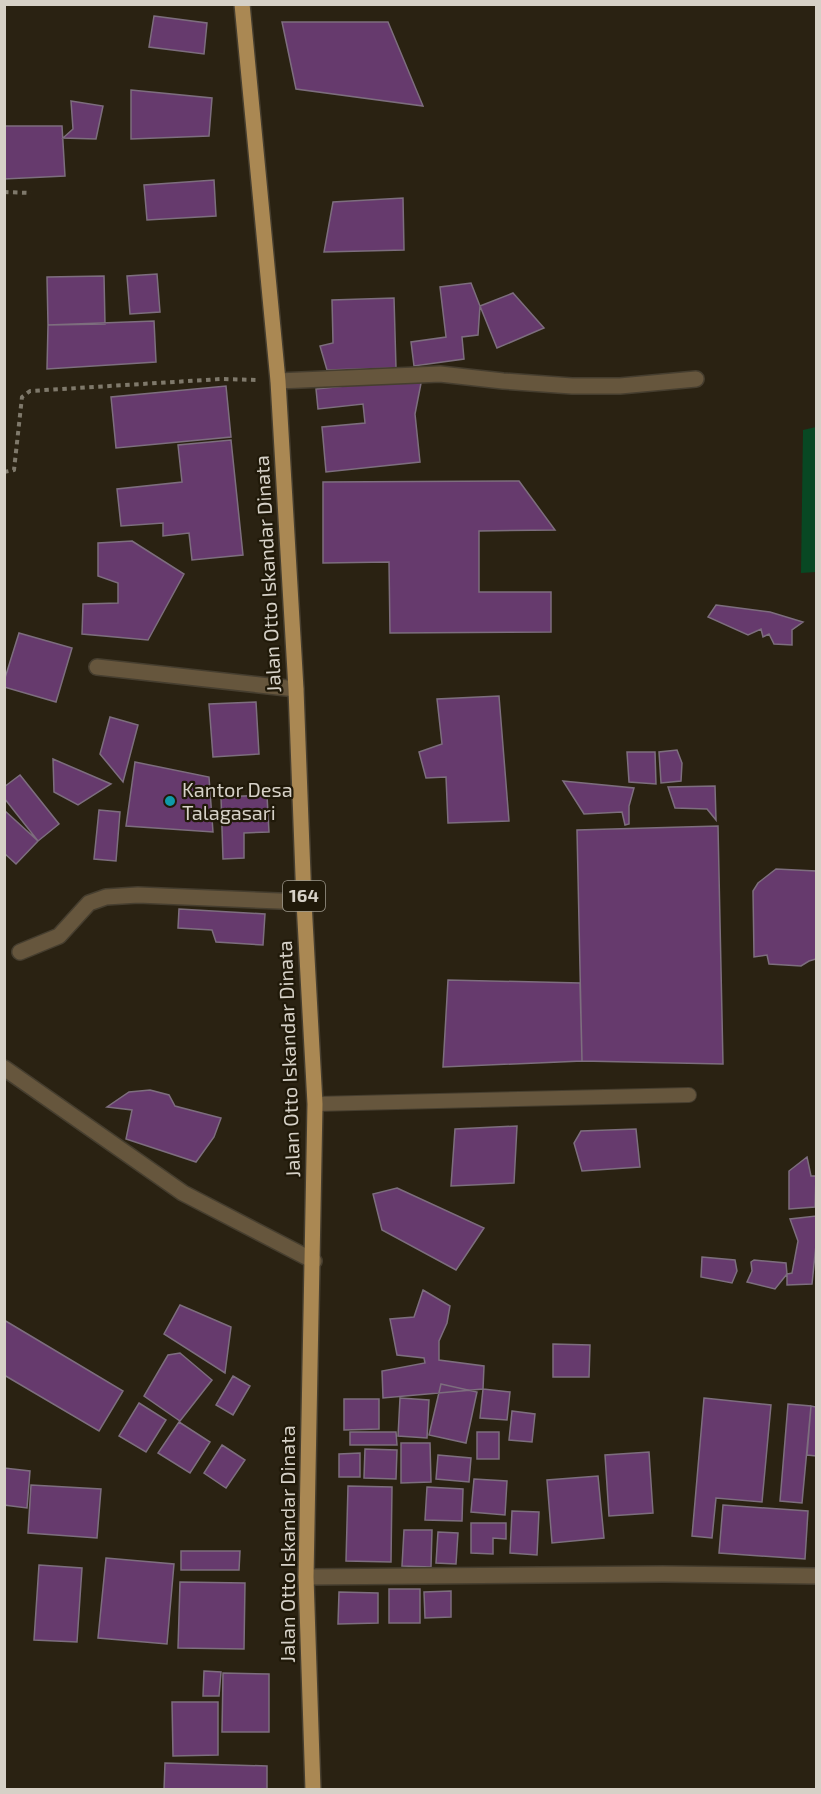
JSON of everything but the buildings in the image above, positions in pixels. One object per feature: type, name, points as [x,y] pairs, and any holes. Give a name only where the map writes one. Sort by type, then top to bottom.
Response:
[{"type":"main road","name":"Jalan Otto Iskandar Dinata","points":[[242,4],[278,381],[296,689],[315,1104],[314,1261],[306,1577],[313,1790]]},
{"type":"street","points":[[278,381],[440,374],[572,386],[620,386],[696,379]]},
{"type":"street","points":[[97,667],[296,689]]},
{"type":"street","points":[[20,952],[59,936],[89,903],[106,897],[138,895],[304,902]]},
{"type":"street","points":[[4,1068],[183,1193],[314,1261]]},
{"type":"street","points":[[306,1577],[651,1574],[816,1576]]},
{"type":"lane","points":[[315,1104],[689,1095]]},
{"type":"path","points":[[4,192],[31,194]]},
{"type":"path","points":[[4,472],[14,470],[22,398],[30,391],[221,379],[278,381]]},
{"type":"green space","points":[[816,427],[816,572],[801,573],[803,430]]},
{"type":"place","name":"Kantor Desa Talagasari","points":[[170,801]]}]
